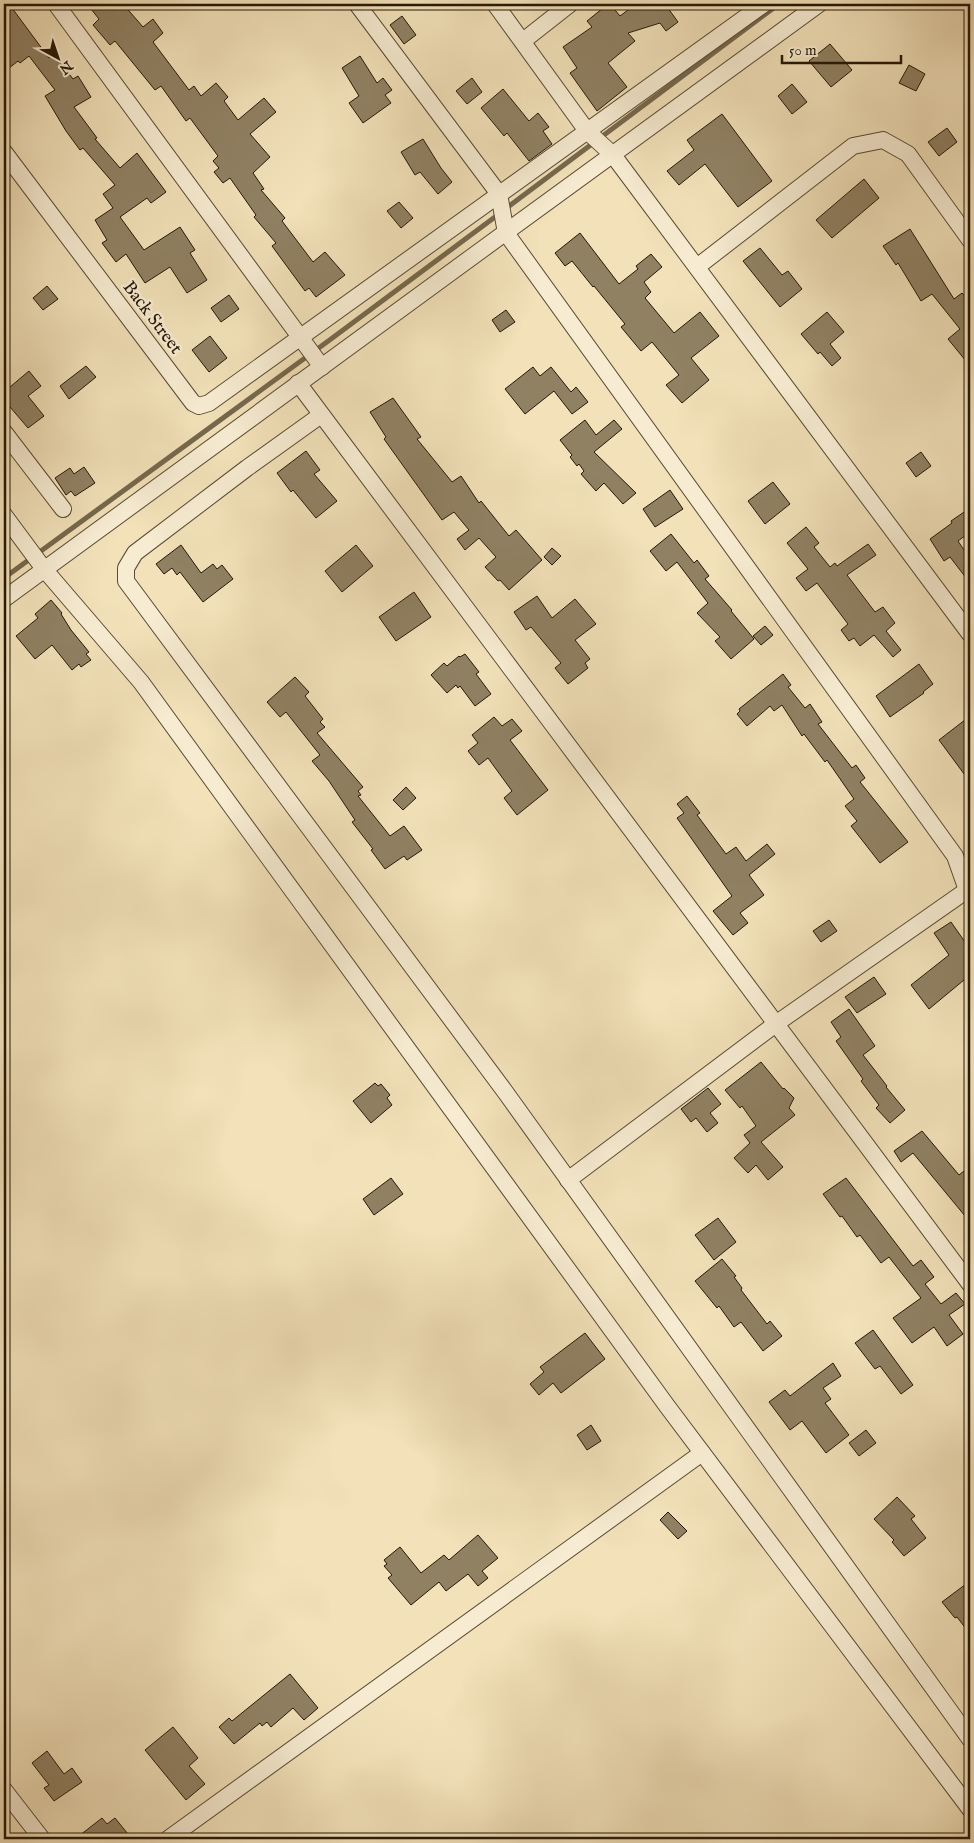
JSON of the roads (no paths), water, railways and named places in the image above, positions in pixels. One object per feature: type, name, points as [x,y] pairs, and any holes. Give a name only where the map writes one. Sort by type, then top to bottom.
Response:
[{"type":"street","points":[[56,4],[322,367]]},
{"type":"street","points":[[357,4],[499,194],[506,233],[955,856],[969,891],[777,1023],[568,1180]]},
{"type":"street","points":[[495,4],[587,131],[613,155],[970,634]]},
{"type":"street","points":[[523,41],[570,4]]},
{"type":"street","points":[[300,338],[764,4]]},
{"type":"street","points":[[4,599],[819,4]]},
{"type":"street","points":[[697,267],[854,146],[883,140],[908,154],[970,240]]},
{"type":"street","name":"Back Street","points":[[4,152],[193,403],[199,406],[209,403],[300,338]]},
{"type":"street","points":[[298,383],[970,1284]]},
{"type":"street","points":[[321,415],[247,468],[136,553],[126,568],[126,581],[568,1180],[970,1739]]},
{"type":"street","points":[[4,432],[63,509]]},
{"type":"street","points":[[4,514],[44,569],[141,682],[702,1453],[970,1809]]},
{"type":"street","points":[[168,1839],[702,1453]]},
{"type":"street","points":[[4,1790],[42,1839]]},
{"type":"waterway","points":[[505,209],[779,4]]},
{"type":"waterway","points":[[4,578],[499,214]]}]
